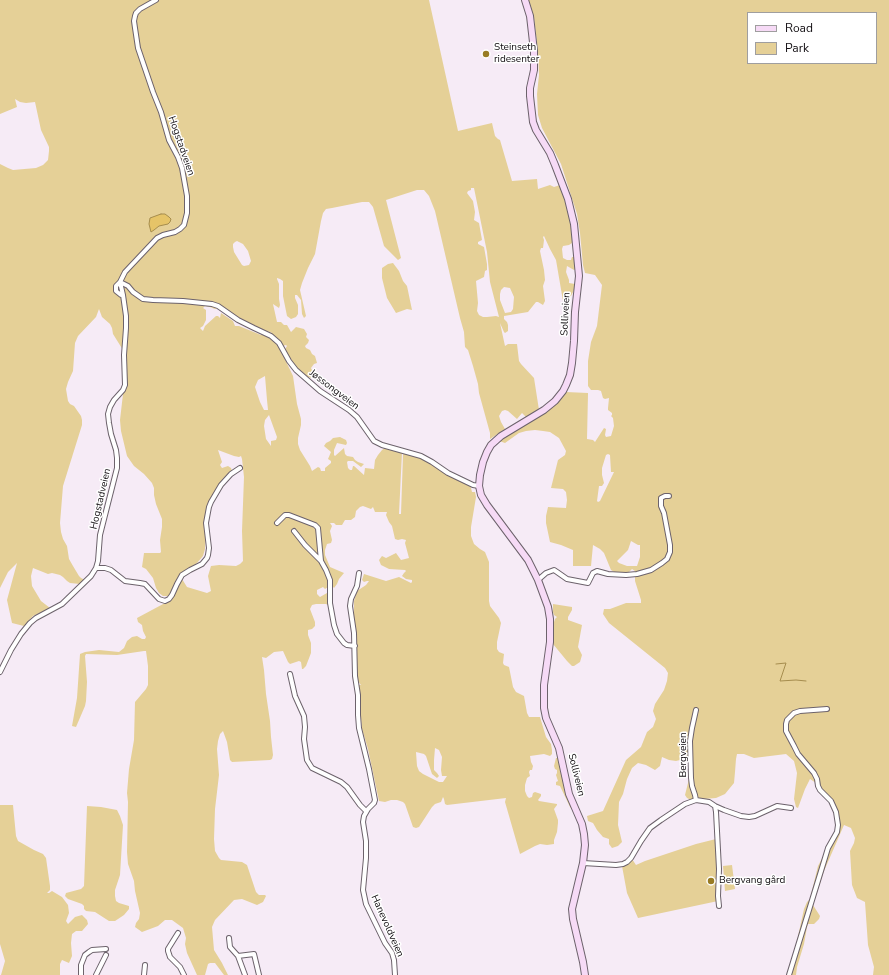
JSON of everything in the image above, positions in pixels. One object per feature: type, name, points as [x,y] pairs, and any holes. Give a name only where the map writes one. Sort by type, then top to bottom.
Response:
[{"type":"street","name":"Hogstadveien","points":[[96,568],[100,535],[117,468],[116,450],[111,434],[108,414],[110,407],[123,390],[124,385],[126,322],[120,282],[125,272],[157,238],[175,232],[184,225],[187,213],[186,191],[182,168],[178,156],[169,140],[161,112],[138,48],[135,28],[136,13],[156,0]]},
{"type":"street","name":"Solliveien","points":[[525,0],[530,16],[534,51],[534,70],[530,88],[533,122],[555,165],[572,211],[574,224],[578,276],[572,363],[570,375],[563,391],[555,401],[544,410],[505,433],[491,445],[483,462],[479,486],[481,495],[487,505],[528,560],[538,580],[548,607],[550,619],[550,642],[544,685],[544,708],[546,718],[559,748],[570,794],[582,824],[584,834],[585,845],[583,864],[572,909],[585,975]]},
{"type":"street","name":"Jøssongveien","points":[[120,282],[128,286],[142,299],[212,304],[218,306],[238,320],[271,336],[279,343],[296,370],[320,391],[357,417],[374,440],[382,445],[421,456],[448,473],[473,485],[479,486]]},
{"type":"street","points":[[0,672],[11,650],[30,623],[36,618],[62,604],[91,576],[96,568],[105,568],[111,570],[125,580],[145,584],[159,599],[169,599],[182,575],[202,564],[208,555],[209,548],[206,523],[209,507],[221,485],[231,474],[240,468]]},
{"type":"street","points":[[538,580],[546,573],[554,570],[567,579],[588,583],[593,573],[597,571],[626,576],[651,570],[662,563],[667,559],[670,552],[670,545],[664,513],[661,506],[661,498],[669,496]]},
{"type":"street","points":[[277,523],[285,515],[289,515],[315,525],[318,528],[321,561]]},
{"type":"street","points":[[294,531],[321,561],[326,570],[330,580],[330,603],[336,634],[347,645],[355,646]]},
{"type":"street","name":"Hanevoldveien","points":[[359,573],[357,586],[351,599],[350,606],[355,646],[355,676],[358,695],[358,715],[375,797],[374,803],[366,811],[364,822],[366,858],[363,890],[366,904],[385,943],[392,953],[396,975]]},
{"type":"street","points":[[290,674],[295,696],[304,716],[304,739],[307,760],[312,768],[341,782],[347,787],[366,811]]},
{"type":"street","points":[[789,975],[828,848],[837,832],[838,825],[836,812],[831,801],[820,790],[814,772],[798,754],[786,731],[786,724],[787,720],[794,713],[800,711],[827,709]]},
{"type":"street","name":"Bergveien","points":[[696,710],[690,746],[691,778],[696,800]]},
{"type":"street","points":[[583,864],[616,865],[628,862],[640,841],[650,828],[685,804],[696,800],[709,802],[715,806],[741,816],[749,817],[755,816],[777,806],[790,808]]},
{"type":"street","points":[[715,806],[719,869],[719,906]]},
{"type":"street","points":[[178,934],[168,951],[170,957],[180,967],[184,975]]},
{"type":"street","points":[[229,938],[230,947],[238,956],[245,975]]},
{"type":"street","points":[[82,975],[82,965],[85,955],[92,950],[106,949]]},
{"type":"street","points":[[238,956],[254,954],[259,975]]},
{"type":"street","points":[[96,975],[106,955]]},
{"type":"street","points":[[144,975],[145,965]]},
{"type":"green space","points":[[0,0],[429,0],[458,131],[492,123],[495,136],[500,140],[512,181],[537,179],[538,189],[550,185],[554,187],[561,186],[574,239],[569,245],[563,246],[563,258],[571,260],[572,257],[574,257],[576,269],[574,270],[567,266],[566,272],[569,283],[575,284],[575,288],[567,304],[565,305],[556,260],[544,236],[543,248],[541,248],[540,251],[545,280],[543,286],[545,301],[543,305],[536,302],[528,312],[504,316],[504,319],[508,325],[508,331],[505,333],[500,323],[505,346],[508,344],[517,344],[519,361],[534,378],[539,410],[526,417],[522,413],[517,419],[508,411],[502,411],[499,416],[505,429],[490,439],[490,433],[478,384],[468,350],[465,347],[464,332],[435,211],[429,196],[424,190],[417,190],[386,200],[401,258],[398,260],[384,246],[373,207],[369,202],[326,209],[323,213],[321,221],[315,254],[300,290],[306,316],[304,318],[302,314],[301,300],[297,295],[295,295],[295,298],[298,305],[298,314],[296,317],[291,319],[287,316],[283,296],[283,281],[277,278],[279,284],[279,308],[273,304],[277,322],[287,325],[291,332],[296,327],[304,329],[307,334],[306,337],[309,340],[305,346],[315,356],[317,363],[311,368],[315,372],[312,378],[300,371],[290,359],[285,349],[287,346],[283,346],[280,341],[272,335],[272,333],[266,332],[239,318],[227,309],[212,306],[217,309],[215,309],[205,306],[203,308],[206,310],[206,320],[200,328],[203,331],[205,326],[216,316],[220,318],[221,313],[233,321],[235,326],[268,336],[275,342],[293,376],[301,419],[298,444],[312,471],[318,467],[321,471],[325,471],[325,468],[331,463],[328,459],[331,452],[324,446],[333,438],[340,437],[346,440],[347,443],[346,445],[337,443],[334,450],[334,455],[335,456],[344,448],[347,456],[353,457],[358,462],[364,464],[361,467],[353,461],[348,461],[348,468],[352,470],[354,466],[364,475],[365,468],[374,469],[375,460],[386,447],[402,452],[399,514],[401,514],[404,452],[424,459],[470,486],[472,492],[475,492],[476,497],[471,536],[474,544],[485,552],[489,562],[489,601],[490,606],[501,623],[497,649],[499,652],[504,654],[503,663],[509,667],[513,687],[516,692],[524,696],[529,717],[540,717],[546,737],[551,744],[552,754],[550,756],[544,754],[530,756],[533,766],[532,770],[529,772],[530,776],[527,778],[525,791],[529,798],[532,797],[533,793],[535,792],[541,794],[538,800],[539,801],[557,804],[554,809],[558,823],[554,844],[540,844],[520,854],[505,802],[506,798],[447,805],[445,804],[443,797],[441,802],[432,807],[419,827],[416,828],[413,827],[403,802],[397,800],[385,802],[379,801],[368,749],[362,729],[358,685],[361,685],[357,680],[357,644],[354,619],[354,601],[357,591],[369,581],[364,582],[362,580],[364,574],[386,581],[399,577],[411,583],[412,580],[406,579],[402,576],[406,571],[405,570],[389,569],[381,565],[379,560],[382,556],[386,558],[396,553],[401,560],[409,558],[405,543],[406,540],[395,539],[392,526],[386,515],[387,512],[375,512],[373,507],[371,509],[363,506],[356,511],[355,517],[351,520],[345,520],[342,525],[330,523],[332,526],[330,531],[332,540],[331,543],[327,544],[325,555],[330,567],[344,573],[334,588],[328,582],[328,587],[325,589],[323,587],[317,590],[317,594],[320,597],[327,593],[329,596],[329,604],[312,605],[310,609],[315,626],[308,630],[311,643],[311,653],[306,666],[302,669],[301,662],[299,661],[290,664],[283,651],[274,652],[266,658],[262,657],[270,721],[273,755],[272,759],[232,762],[230,760],[227,742],[223,731],[220,734],[217,749],[219,775],[215,809],[215,851],[221,860],[242,862],[247,865],[256,892],[259,895],[266,896],[263,902],[257,905],[242,899],[234,900],[215,920],[212,927],[214,950],[228,975],[224,975],[215,963],[210,963],[208,964],[205,975],[197,975],[187,953],[185,944],[186,938],[183,928],[172,920],[165,920],[158,926],[142,932],[135,927],[140,913],[134,881],[128,864],[127,793],[134,740],[135,702],[148,685],[146,651],[117,655],[86,654],[86,701],[76,727],[72,726],[77,698],[80,654],[99,650],[119,652],[132,637],[137,636],[145,639],[146,637],[142,625],[138,622],[137,618],[165,603],[169,599],[168,596],[163,596],[159,593],[153,578],[146,569],[142,567],[144,553],[161,552],[160,540],[162,519],[156,504],[152,483],[134,466],[127,456],[120,420],[124,385],[123,350],[113,334],[110,324],[102,317],[99,309],[96,317],[78,336],[75,343],[73,371],[66,389],[68,401],[74,406],[81,416],[82,425],[63,486],[60,523],[63,539],[67,546],[69,559],[79,576],[85,580],[80,584],[70,583],[60,575],[52,573],[48,574],[33,568],[31,576],[32,586],[41,601],[50,608],[33,616],[24,626],[12,623],[7,600],[17,563],[8,572],[0,588],[0,164],[13,170],[36,168],[43,165],[48,160],[49,147],[41,130],[35,102],[26,103],[15,99],[17,107],[0,114]],"holes":[[[471,188],[474,188],[487,252],[490,282],[499,317],[483,317],[479,315],[477,311],[478,303],[476,281],[484,277],[485,271],[487,270],[487,264],[484,247],[478,244],[478,242],[482,240],[479,223],[474,220],[475,212],[473,201],[467,193],[471,190]],[[237,241],[243,244],[248,251],[251,261],[249,265],[242,265],[234,252],[233,244]],[[504,287],[510,288],[514,297],[513,309],[511,312],[505,313],[500,300],[500,294]],[[265,376],[268,410],[264,410],[255,387],[258,380]],[[269,415],[277,437],[276,440],[271,441],[271,446],[266,439],[264,426],[265,420]],[[218,450],[234,456],[241,456],[244,477],[242,531],[243,561],[236,566],[211,566],[208,576],[211,591],[207,593],[187,587],[182,579],[182,574],[197,563],[203,556],[206,531],[213,499],[232,471],[228,466],[222,468],[220,465],[222,462]],[[435,748],[439,750],[442,757],[442,776],[447,776],[443,782],[439,782],[419,771],[416,752],[426,756],[432,774],[437,778],[439,776],[434,770]]]},
{"type":"green space","points":[[528,0],[889,0],[889,975],[873,975],[874,967],[868,945],[865,902],[857,898],[852,885],[850,851],[855,838],[851,828],[844,825],[824,871],[813,905],[820,916],[819,919],[814,924],[808,924],[796,975],[788,975],[804,909],[810,899],[818,866],[836,832],[837,825],[833,805],[816,783],[810,779],[798,808],[796,807],[794,799],[797,773],[794,761],[786,754],[754,758],[744,754],[737,754],[734,783],[725,794],[716,798],[691,800],[685,795],[692,761],[687,759],[676,761],[662,757],[660,766],[655,770],[638,763],[632,768],[619,802],[618,825],[622,842],[618,846],[612,848],[609,844],[609,839],[603,837],[593,823],[588,821],[587,816],[603,811],[626,760],[641,747],[647,732],[653,727],[656,719],[653,711],[655,704],[664,690],[668,673],[665,668],[609,623],[603,614],[604,609],[610,609],[626,603],[641,603],[635,581],[635,571],[632,569],[628,573],[616,573],[611,570],[604,553],[593,545],[591,566],[573,566],[573,550],[550,542],[546,523],[548,507],[566,508],[567,500],[566,492],[563,489],[551,488],[558,460],[565,455],[566,451],[559,438],[550,432],[535,430],[519,433],[505,443],[499,441],[566,392],[588,393],[587,439],[595,442],[604,428],[606,429],[606,437],[611,436],[614,426],[613,418],[611,416],[612,413],[608,410],[609,398],[603,398],[601,391],[591,390],[588,386],[588,361],[591,342],[597,326],[602,285],[595,275],[585,273],[577,214],[561,164],[542,128],[538,115],[538,51],[534,18]],"holes":[[[606,455],[610,455],[611,472],[614,472],[600,501],[598,502],[599,486],[602,486],[604,483],[602,468]],[[631,541],[640,545],[640,557],[637,566],[627,566],[617,561],[628,550]]]},
{"type":"green space","points":[[393,263],[407,286],[412,310],[407,309],[396,313],[387,298],[382,278],[382,268]]},
{"type":"green space","points":[[553,604],[572,607],[568,620],[582,625],[578,647],[582,655],[580,662],[574,666],[567,661],[553,644],[554,622],[557,617],[553,612]]},
{"type":"green space","points":[[556,758],[560,761],[573,810],[570,807],[560,786],[556,785],[556,782],[558,781],[556,775],[557,770],[554,766]]},
{"type":"green space","points":[[0,805],[13,805],[16,836],[18,841],[43,854],[46,858],[50,886],[50,890],[47,893],[52,891],[62,897],[68,905],[69,913],[66,921],[68,924],[75,917],[82,915],[87,920],[88,924],[82,931],[76,931],[72,934],[72,956],[69,963],[62,960],[60,964],[60,975],[1,975],[5,961],[0,944]]},
{"type":"green space","points":[[87,806],[117,810],[123,825],[120,875],[115,890],[115,896],[116,901],[129,906],[129,909],[124,915],[115,921],[109,921],[95,912],[86,911],[82,904],[68,899],[65,896],[66,893],[81,889],[84,886]]},
{"type":"green space","points":[[716,839],[718,901],[638,918],[627,893],[622,866],[632,859],[636,865],[696,844]]},
{"type":"green space","points":[[732,865],[735,889],[725,891],[723,866]]},
{"type":"shaded area","points":[[165,214],[169,217],[171,219],[170,222],[159,226],[151,232],[149,224],[150,218]]},
{"type":"waterway","points":[[776,664],[786,663],[780,681],[806,681]]},
{"type":"place","name":"Steinseth ridesenter","points":[[486,54]]},
{"type":"place","name":"Bergvang gård","points":[[711,881]]}]
